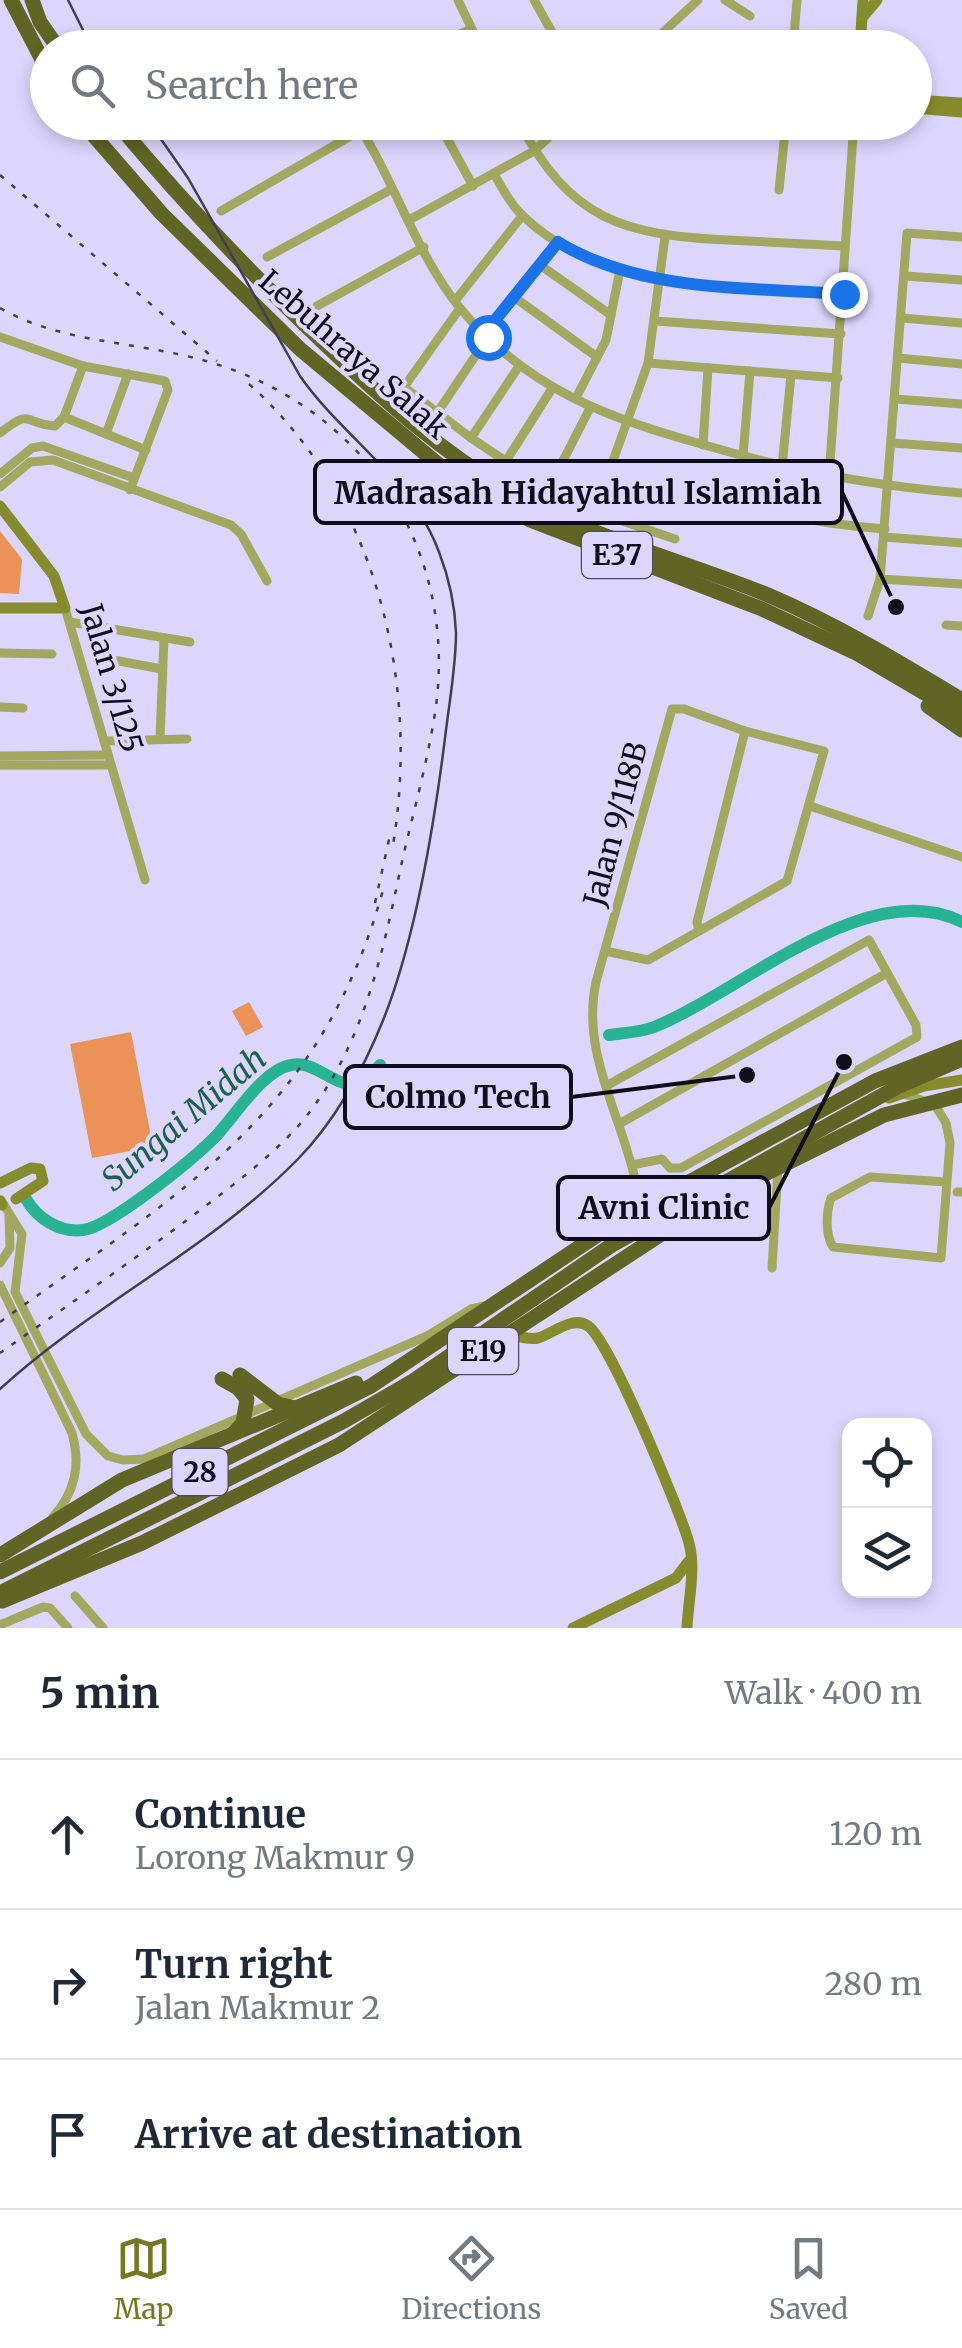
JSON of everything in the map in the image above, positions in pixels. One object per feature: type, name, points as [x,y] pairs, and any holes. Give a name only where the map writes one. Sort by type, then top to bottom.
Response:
[{"type":"highway","points":[[11,0],[30,36]]},
{"type":"highway","points":[[32,0],[46,30]]},
{"type":"highway","name":"Lebuhraya Salak","points":[[98,140],[161,213],[300,349],[438,465],[530,520],[859,647],[962,715]]},
{"type":"highway","name":"Lebuhraya Salak","points":[[131,140],[176,193],[300,320],[402,417],[461,462],[518,496],[570,520],[768,595],[962,700]]},
{"type":"highway","points":[[859,647],[962,688]]},
{"type":"highway","points":[[859,647],[962,730]]},
{"type":"highway","points":[[945,1052],[962,1035]]},
{"type":"highway","name":"28","points":[[0,1573],[398,1369],[623,1218],[875,1081],[962,1047]]},
{"type":"highway","name":"28","points":[[0,1593],[377,1401],[470,1343],[612,1245],[852,1110],[913,1078],[962,1059]]},
{"type":"highway","name":"E19","points":[[0,1573],[379,1392],[646,1214],[876,1090],[958,1077]]},
{"type":"highway","name":"E19","points":[[0,1604],[142,1543],[338,1445],[694,1212],[761,1176],[884,1115],[962,1096]]},
{"type":"highway","points":[[0,1554],[176,1458],[398,1369]]},
{"type":"highway","points":[[240,1375],[278,1404],[295,1408]]},
{"type":"highway","points":[[222,1379],[238,1388],[247,1400],[243,1423],[231,1436]]},
{"type":"highway","points":[[0,1604],[268,1474],[361,1421],[377,1401]]},
{"type":"highway","points":[[176,1458],[160,1468],[153,1486],[160,1502],[176,1510],[192,1509]]},
{"type":"highway","points":[[115,1488],[141,1492],[147,1502],[148,1517],[141,1534]]},
{"type":"street","points":[[458,0],[471,29]]},
{"type":"street","points":[[534,0],[551,30]]},
{"type":"street","points":[[666,30],[698,0]]},
{"type":"street","points":[[726,0],[750,16]]},
{"type":"street","points":[[794,30],[797,0]]},
{"type":"street","points":[[855,0],[862,18]]},
{"type":"street","points":[[861,30],[864,0]]},
{"type":"street","points":[[862,18],[877,0]]},
{"type":"street","points":[[932,102],[962,104]]},
{"type":"street","points":[[932,110],[962,112]]},
{"type":"street","points":[[221,211],[335,140]]},
{"type":"street","points":[[366,140],[457,304],[519,366],[552,387],[627,423],[782,467],[888,487],[962,494]]},
{"type":"street","points":[[448,140],[473,186]]},
{"type":"street","points":[[528,140],[566,190],[591,210],[618,223],[665,237],[844,246]]},
{"type":"street","points":[[410,220],[534,151],[546,140]]},
{"type":"street","points":[[779,190],[784,140]]},
{"type":"street","points":[[830,477],[853,140]]},
{"type":"street","points":[[494,174],[522,216],[588,260],[662,280],[844,294]]},
{"type":"street","points":[[267,257],[392,189]]},
{"type":"street","points":[[522,216],[457,304],[404,387],[471,438],[567,502],[675,539]]},
{"type":"street","points":[[868,616],[880,578],[885,533],[908,233],[962,238]]},
{"type":"street","points":[[595,511],[648,363],[665,237]]},
{"type":"street","points":[[438,413],[486,335],[558,242]]},
{"type":"street","points":[[317,306],[424,247]]},
{"type":"street","points":[[540,265],[611,315]]},
{"type":"street","points":[[578,394],[606,340],[620,270]]},
{"type":"street","points":[[905,276],[962,280]]},
{"type":"street","points":[[514,298],[597,357]]},
{"type":"street","points":[[902,318],[962,323]]},
{"type":"street","points":[[655,320],[841,334]]},
{"type":"street","points":[[0,337],[83,366],[166,381],[168,390],[130,490]]},
{"type":"street","points":[[898,358],[962,364]]},
{"type":"street","points":[[648,363],[838,378]]},
{"type":"street","points":[[1,431],[18,418],[28,416],[55,426],[64,417],[83,366]]},
{"type":"street","points":[[471,438],[519,366]]},
{"type":"street","points":[[703,445],[708,368]]},
{"type":"street","points":[[743,456],[750,371]]},
{"type":"street","points":[[106,434],[128,374]]},
{"type":"street","points":[[782,467],[792,374]]},
{"type":"street","points":[[506,461],[552,387]]},
{"type":"street","points":[[895,399],[962,404]]},
{"type":"street","points":[[548,490],[590,408]]},
{"type":"street","points":[[64,417],[146,450]]},
{"type":"street","points":[[892,443],[962,448]]},
{"type":"street","points":[[0,474],[32,448],[43,446],[134,478]]},
{"type":"street","points":[[0,487],[25,466],[45,458],[221,520],[235,528],[269,579]]},
{"type":"street","points":[[611,467],[712,500],[823,524],[962,543]]},
{"type":"street","name":"Jalan 3/125","points":[[0,506],[54,576],[145,880]]},
{"type":"street","points":[[880,578],[962,584]]},
{"type":"street","points":[[0,608],[65,608]]},
{"type":"street","points":[[70,622],[190,642]]},
{"type":"street","points":[[946,625],[962,626]]},
{"type":"street","points":[[160,738],[164,638]]},
{"type":"street","points":[[0,653],[52,654]]},
{"type":"street","points":[[96,658],[162,669]]},
{"type":"street","points":[[0,707],[23,708]]},
{"type":"street","name":"Jalan 9/118B","points":[[635,1179],[594,1042],[591,1013],[605,952],[672,709],[745,731]]},
{"type":"street","points":[[605,952],[648,960],[787,881],[824,752],[745,731],[710,864],[699,931]]},
{"type":"street","points":[[104,740],[187,739]]},
{"type":"street","points":[[0,756],[109,760]]},
{"type":"street","points":[[0,765],[109,760]]},
{"type":"street","points":[[810,806],[962,857]]},
{"type":"street","points":[[606,1086],[869,940],[916,1025],[916,1037],[681,1168],[670,1168],[662,1159],[653,1158],[632,1164]]},
{"type":"street","points":[[620,1124],[887,973]]},
{"type":"street","points":[[852,1110],[958,1077]]},
{"type":"street","points":[[946,1182],[870,1177],[831,1198],[828,1240],[833,1247],[942,1258],[949,1132],[936,1105],[940,1088],[958,1077]]},
{"type":"street","points":[[902,1093],[936,1105]]},
{"type":"street","points":[[772,1268],[779,1171],[776,1156]]},
{"type":"street","points":[[0,1183],[31,1168],[40,1170],[43,1181],[16,1198]]},
{"type":"street","points":[[635,1179],[645,1189],[674,1191]]},
{"type":"street","points":[[623,1218],[634,1196],[635,1179]]},
{"type":"street","points":[[0,1263],[12,1241],[3,1205]]},
{"type":"street","points":[[3,1205],[22,1234],[16,1292],[86,1434],[100,1451],[116,1459],[144,1459],[426,1336],[471,1309],[492,1304]]},
{"type":"street","points":[[0,1285],[76,1448],[72,1487],[52,1518],[0,1554]]},
{"type":"street","points":[[518,1336],[516,1324],[521,1306]]},
{"type":"street","points":[[470,1343],[497,1334],[536,1338],[580,1323],[595,1333],[619,1376],[674,1500],[690,1558],[687,1628]]},
{"type":"street","points":[[572,1628],[676,1578],[690,1558]]},
{"type":"street","points":[[75,1596],[102,1628]]},
{"type":"street","points":[[0,1625],[43,1606],[50,1608],[68,1628]]},
{"type":"shaded area","points":[[0,531],[22,559],[19,594],[0,593]]},
{"type":"shaded area","points":[[249,1002],[263,1027],[246,1036],[232,1011]]},
{"type":"shaded area","points":[[131,1032],[153,1147],[92,1158],[70,1044]]},
{"type":"waterway","name":"Sungai Midah","points":[[609,1035],[654,1027],[845,925],[886,913],[925,911],[962,922]]},
{"type":"waterway","name":"Sungai Midah","points":[[26,1199],[57,1227],[83,1230],[95,1226],[131,1205],[188,1161],[214,1138],[259,1085],[280,1069],[304,1065],[341,1082],[363,1086],[380,1065]]},
{"type":"tram line","points":[[68,0],[83,30]]},
{"type":"tram line","points":[[0,1389],[73,1330],[190,1249],[264,1191],[312,1144],[337,1110],[376,1037],[396,985],[415,914],[442,765],[456,633],[449,582],[427,526],[394,480],[300,376],[188,178],[162,140]]},
{"type":"railway","points":[[0,175],[217,361]]},
{"type":"railway","points":[[0,308],[43,327],[222,366],[279,391],[330,426],[360,455],[406,521],[432,597],[439,678],[427,756],[377,968],[354,1034],[321,1096],[288,1137],[248,1173],[0,1353]]},
{"type":"railway","points":[[249,384],[293,430],[330,482],[359,539],[380,599],[394,661],[400,725],[392,851]]},
{"type":"railway","points":[[375,903],[390,835]]},
{"type":"railway","points":[[0,1322],[183,1189],[235,1143],[281,1092],[322,1035],[356,968],[383,890]]},
{"type":"place","name":"Madrasah Hidayahtul Islamiah","points":[[896,607]]},
{"type":"place","name":"Avni Clinic","points":[[844,1062]]},
{"type":"place","name":"Colmo Tech","points":[[747,1075]]},
{"type":"route","points":[[488,337],[484,334],[558,242],[588,260],[662,280],[844,294]]}]
